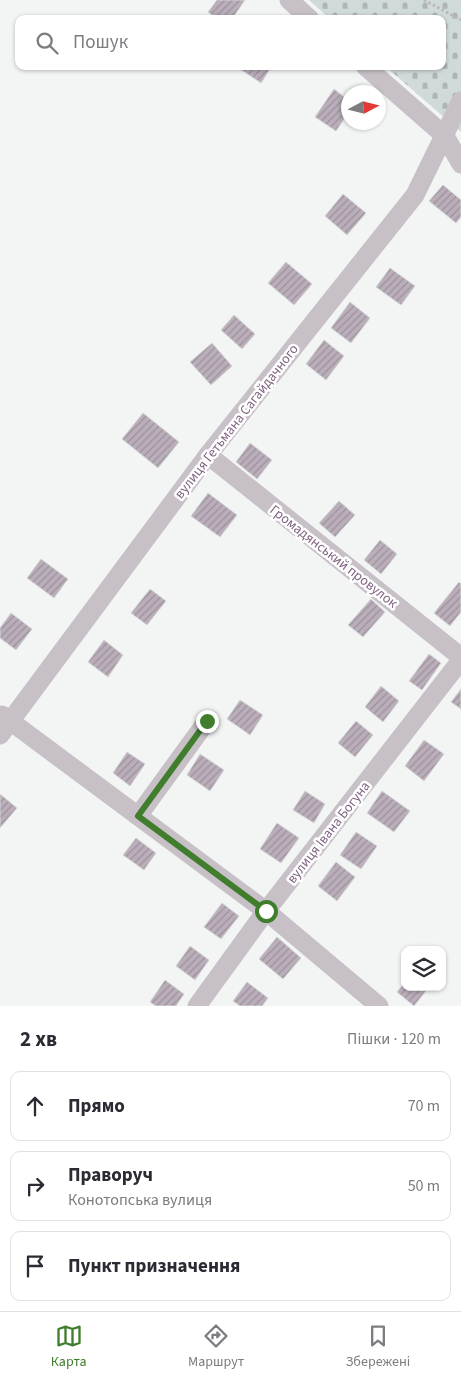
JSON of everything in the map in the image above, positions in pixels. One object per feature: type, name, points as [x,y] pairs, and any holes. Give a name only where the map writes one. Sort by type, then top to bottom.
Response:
[{"type":"street","points":[[289,0],[306,15]]},
{"type":"street","points":[[369,70],[445,136],[461,164]]},
{"type":"street","name":"вулиця Гетьмана Сагайдачного","points":[[4,724],[208,455],[415,194],[461,101]]},
{"type":"street","name":"Громадянський провулок","points":[[208,455],[461,658]]},
{"type":"street","name":"вулиця Івана Богуна","points":[[197,1006],[266,911],[461,658]]},
{"type":"street","points":[[138,816],[207,721]]},
{"type":"street","points":[[4,724],[138,816],[266,911],[379,1006]]},
{"type":"path","points":[[424,0],[461,20]]},
{"type":"green space","points":[[309,0],[461,0],[461,132],[390,70],[446,70],[446,15],[326,15]]},
{"type":"building","points":[[217,0],[245,0],[235,15],[212,15],[208,12]]},
{"type":"building","points":[[242,70],[269,70],[261,83]]},
{"type":"building","points":[[334,89],[341,94],[341,124],[336,131],[315,117]]},
{"type":"building","points":[[443,185],[461,200],[461,217],[456,223],[429,201]]},
{"type":"building","points":[[343,194],[366,213],[347,235],[325,216]]},
{"type":"building","points":[[286,262],[312,284],[294,305],[268,283]]},
{"type":"building","points":[[390,268],[415,286],[401,305],[376,287]]},
{"type":"building","points":[[350,302],[370,318],[351,343],[331,328]]},
{"type":"building","points":[[234,315],[255,334],[242,349],[221,330]]},
{"type":"building","points":[[324,340],[344,356],[326,380],[306,364]]},
{"type":"building","points":[[212,343],[232,366],[211,385],[190,362]]},
{"type":"building","points":[[143,413],[179,442],[158,468],[122,439]]},
{"type":"building","points":[[250,443],[272,460],[257,479],[236,462]]},
{"type":"building","points":[[208,493],[237,515],[220,537],[191,516]]},
{"type":"building","points":[[339,501],[355,515],[335,537],[319,523]]},
{"type":"building","points":[[380,540],[397,554],[381,574],[364,560]]},
{"type":"building","points":[[41,559],[68,579],[54,598],[27,578]]},
{"type":"building","points":[[459,582],[461,584],[461,612],[450,626],[434,613]]},
{"type":"building","points":[[150,589],[166,601],[147,625],[131,613]]},
{"type":"building","points":[[371,599],[385,612],[363,637],[348,625]]},
{"type":"building","points":[[11,613],[32,629],[16,650],[0,638],[0,628]]},
{"type":"building","points":[[104,640],[123,655],[108,677],[88,662]]},
{"type":"building","points":[[429,654],[441,663],[422,690],[409,681]]},
{"type":"building","points":[[381,686],[399,701],[383,722],[365,707]]},
{"type":"building","points":[[461,689],[461,709],[451,702]]},
{"type":"building","points":[[240,700],[263,715],[250,735],[227,719]]},
{"type":"building","points":[[356,721],[373,735],[355,757],[338,743]]},
{"type":"building","points":[[424,740],[444,754],[424,781],[405,766]]},
{"type":"building","points":[[127,752],[145,764],[130,786],[113,773]]},
{"type":"building","points":[[200,754],[224,770],[210,791],[187,775]]},
{"type":"building","points":[[305,791],[325,804],[314,823],[293,810]]},
{"type":"building","points":[[382,791],[410,811],[394,832],[367,813]]},
{"type":"building","points":[[0,794],[17,808],[0,828]]},
{"type":"building","points":[[277,823],[299,838],[281,863],[260,849]]},
{"type":"building","points":[[356,832],[377,846],[361,869],[340,855]]},
{"type":"building","points":[[136,838],[156,853],[144,870],[123,855]]},
{"type":"building","points":[[336,862],[355,877],[337,901],[318,886]]},
{"type":"building","points":[[222,903],[239,916],[221,939],[204,927]]},
{"type":"building","points":[[277,937],[301,958],[283,979],[259,959]]},
{"type":"building","points":[[190,946],[209,960],[195,980],[176,966]]},
{"type":"building","points":[[165,980],[184,994],[176,1006],[156,1006],[150,1002]]},
{"type":"building","points":[[247,982],[268,998],[262,1006],[240,1006],[233,1001]]},
{"type":"building","points":[[401,987],[401,991],[426,991],[414,1006],[397,992]]},
{"type":"route","points":[[207,721],[138,816],[266,911]]}]
